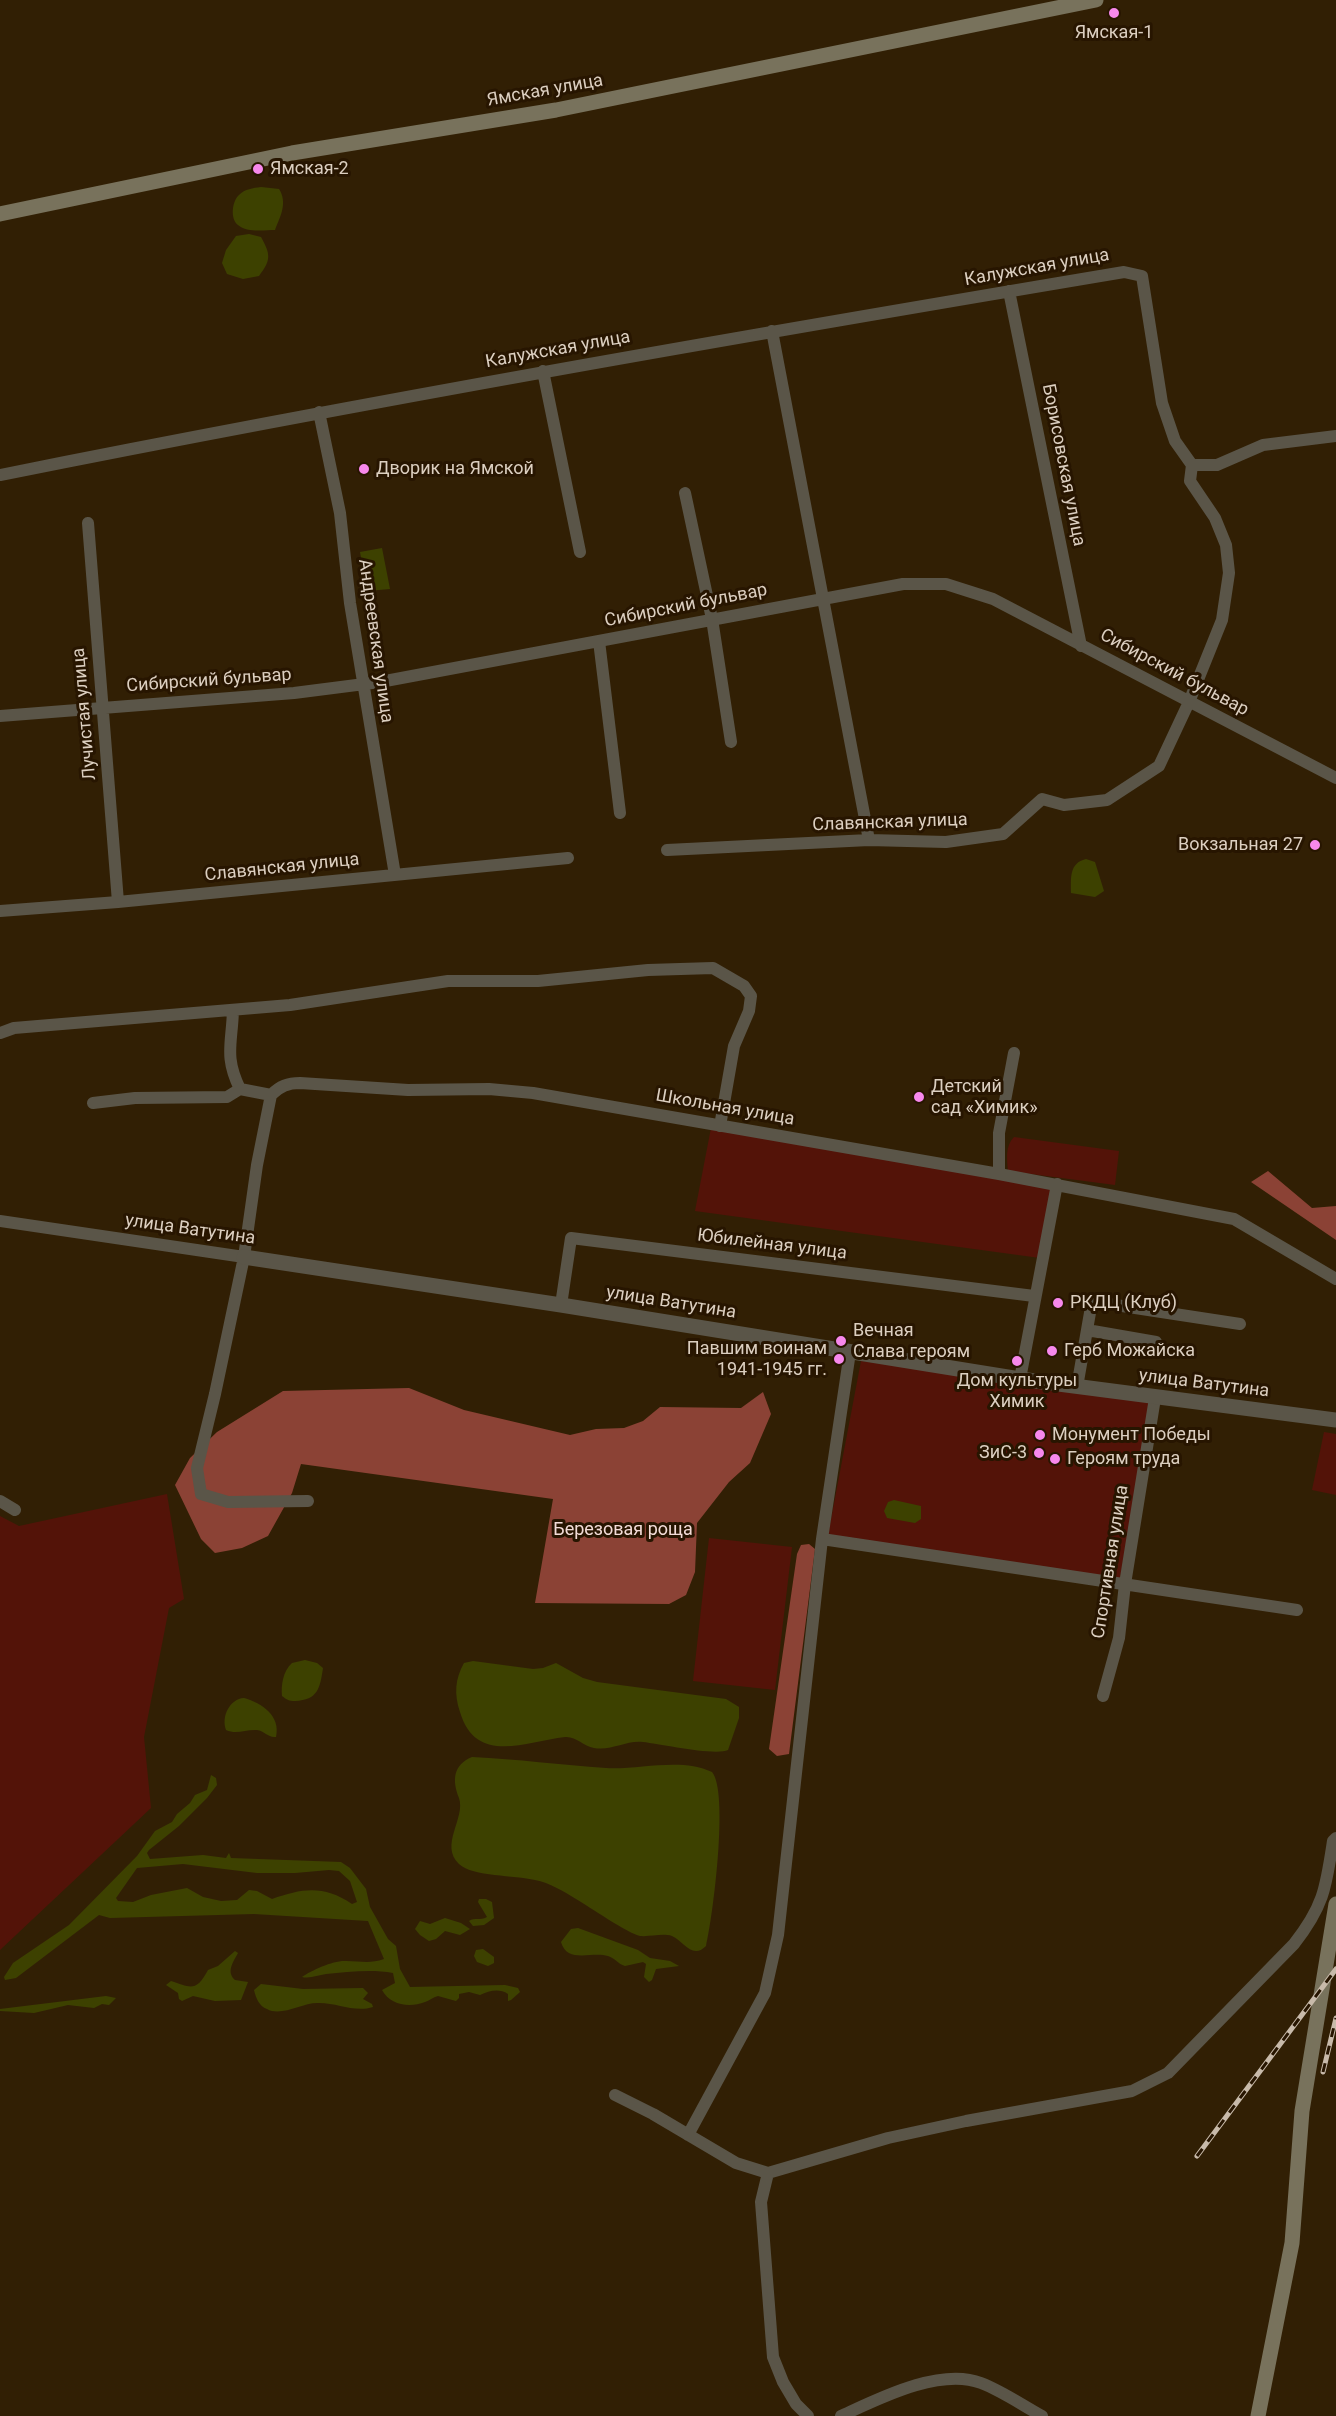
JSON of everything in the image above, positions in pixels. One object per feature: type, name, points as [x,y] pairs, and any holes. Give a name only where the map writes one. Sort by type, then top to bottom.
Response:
[{"type":"main road","name":"Ямская улица","points":[[0,214],[276,156],[567,108],[1096,0]]},
{"type":"main road","points":[[1258,2416],[1292,2243],[1302,2111],[1336,1904]]},
{"type":"street","name":"Калужская улица","points":[[0,475],[319,412],[543,371],[1124,272]]},
{"type":"street","name":"Славянская улица","points":[[667,850],[869,840],[946,842],[1003,834],[1042,799],[1064,805],[1107,800],[1159,766],[1189,702],[1222,620],[1229,573],[1226,545],[1215,518],[1190,481],[1192,465],[1175,441],[1162,403],[1142,276],[1124,272]]},
{"type":"street","name":"Борисовская улица","points":[[1009,291],[1081,646]]},
{"type":"street","points":[[772,332],[869,840]]},
{"type":"street","points":[[543,371],[580,552]]},
{"type":"street","name":"Андреевская улица","points":[[319,412],[340,513],[362,684],[395,875]]},
{"type":"street","points":[[1192,465],[1217,465],[1263,445],[1336,436]]},
{"type":"street","points":[[685,493],[712,619],[731,742]]},
{"type":"street","name":"Лучистая улица","points":[[88,524],[118,902]]},
{"type":"street","name":"Сибирский бульвар","points":[[0,716],[294,693],[362,684],[903,584],[946,584],[993,599],[1336,778]]},
{"type":"street","points":[[599,641],[620,813]]},
{"type":"street","name":"Славянская улица","points":[[0,910],[118,902],[568,858]]},
{"type":"street","points":[[0,1033],[14,1028],[290,1005],[448,981],[538,981],[648,970],[713,968],[744,986],[751,996],[749,1011],[734,1046],[720,1126]]},
{"type":"street","points":[[233,1010],[229,1054],[231,1071],[240,1089]]},
{"type":"street","points":[[999,1174],[999,1132],[1014,1053]]},
{"type":"street","name":"Школьная улица","points":[[271,1095],[288,1083],[408,1090],[504,1090],[533,1093],[1057,1184],[1234,1219],[1336,1279]]},
{"type":"street","points":[[93,1103],[135,1098],[227,1097],[240,1089],[271,1095],[257,1165],[244,1257],[197,1468],[201,1494],[228,1502],[308,1502]]},
{"type":"street","points":[[1020,1379],[1057,1184]]},
{"type":"street","name":"улица Ватутина","points":[[0,1221],[561,1305],[1020,1379],[1336,1420]]},
{"type":"street","name":"Юбилейная улица","points":[[561,1305],[572,1238],[1034,1296]]},
{"type":"street","points":[[1077,1387],[1091,1307],[1099,1301],[1240,1324]]},
{"type":"street","points":[[1087,1330],[1156,1342]]},
{"type":"street","points":[[688,2135],[765,1993],[773,1966],[822,1539],[850,1352]]},
{"type":"street","name":"Спортивная улица","points":[[1103,1696],[1119,1638],[1125,1584],[1155,1398]]},
{"type":"street","points":[[0,1502],[15,1510]]},
{"type":"street","points":[[822,1539],[1297,1610]]},
{"type":"street","points":[[615,2095],[736,2163],[768,2173],[910,2133],[1132,2091],[1168,2073],[1294,1944],[1312,1921],[1325,1890],[1333,1841],[1336,1838]]},
{"type":"street","points":[[768,2173],[761,2202],[773,2357],[792,2397],[808,2416]]},
{"type":"street","points":[[841,2416],[892,2394],[941,2379],[964,2378],[981,2383],[1042,2416]]},
{"type":"shaded area","points":[[261,187],[279,189],[282,194],[282,210],[275,230],[256,231],[242,228],[234,219],[235,201],[241,193]]},
{"type":"shaded area","points":[[249,234],[261,237],[268,253],[266,266],[259,276],[243,279],[227,274],[222,263],[226,250],[236,236]]},
{"type":"shaded area","points":[[382,548],[390,589],[367,591],[360,552]]},
{"type":"shaded area","points":[[1086,859],[1095,862],[1104,891],[1095,897],[1071,893],[1072,872],[1076,864]]},
{"type":"shaded area","points":[[711,1128],[1055,1186],[1040,1258],[695,1211]]},
{"type":"shaded area","points":[[1014,1137],[1119,1151],[1115,1185],[1008,1171],[1008,1149]]},
{"type":"shaded area","points":[[861,1361],[1150,1401],[1120,1579],[828,1535]]},
{"type":"shaded area","points":[[1324,1432],[1336,1434],[1336,1495],[1312,1490]]},
{"type":"shaded area","points":[[167,1494],[184,1599],[169,1608],[144,1737],[151,1808],[0,1950],[0,1516],[19,1526]]},
{"type":"shaded area","points":[[894,1500],[921,1506],[921,1519],[915,1523],[887,1518],[884,1511],[888,1502]]},
{"type":"shaded area","points":[[709,1538],[792,1547],[775,1690],[693,1681]]},
{"type":"shaded area","points":[[305,1660],[317,1663],[323,1668],[317,1692],[303,1700],[288,1700],[282,1696],[285,1674],[292,1663]]},
{"type":"shaded area","points":[[473,1661],[533,1669],[556,1663],[583,1678],[597,1682],[726,1699],[739,1707],[739,1718],[728,1750],[712,1752],[643,1742],[601,1749],[569,1737],[518,1745],[489,1745],[477,1739],[467,1728],[458,1705],[456,1687],[459,1675],[464,1663]]},
{"type":"shaded area","points":[[244,1698],[257,1703],[269,1712],[276,1723],[276,1737],[257,1730],[234,1732],[226,1730],[225,1719],[228,1709],[235,1701]]},
{"type":"shaded area","points":[[472,1757],[606,1768],[687,1765],[712,1772],[717,1784],[719,1828],[718,1856],[706,1946],[696,1951],[672,1936],[640,1936],[546,1883],[527,1878],[474,1871],[459,1864],[452,1848],[460,1806],[455,1779],[461,1764]]},
{"type":"shaded area","points":[[211,1775],[216,1778],[217,1785],[179,1826],[149,1850],[147,1853],[150,1859],[203,1855],[226,1858],[229,1853],[231,1858],[341,1862],[350,1868],[366,1889],[370,1907],[388,1939],[396,1946],[400,1969],[410,1987],[505,1985],[518,1988],[520,1992],[508,2001],[508,1994],[494,1991],[480,1995],[469,1992],[459,1994],[456,2001],[438,1996],[419,2004],[406,2005],[390,1999],[382,1990],[395,1983],[393,1973],[360,1971],[302,1977],[335,1962],[370,1962],[384,1959],[368,1921],[254,1914],[110,1918],[99,1915],[16,1978],[5,1980],[4,1977],[13,1963],[69,1925],[137,1856],[155,1831],[172,1822],[195,1795],[207,1790]],"holes":[[[183,1864],[257,1873],[339,1871],[350,1881],[357,1902],[352,1904],[332,1894],[313,1890],[294,1892],[272,1899],[257,1891],[249,1890],[237,1900],[221,1901],[203,1897],[187,1888],[151,1895],[133,1902],[118,1901],[116,1898],[137,1868]]]},
{"type":"shaded area","points":[[479,1899],[492,1902],[494,1918],[484,1925],[473,1926],[469,1921],[487,1917],[478,1902]]},
{"type":"shaded area","points":[[445,1918],[461,1923],[470,1929],[460,1935],[445,1931],[436,1939],[429,1941],[415,1929],[420,1921],[430,1924]]},
{"type":"shaded area","points":[[578,1928],[638,1950],[650,1958],[670,1961],[679,1966],[656,1969],[649,1982],[644,1977],[646,1964],[643,1962],[625,1966],[608,1956],[574,1955],[564,1949],[561,1942],[571,1929]]},
{"type":"shaded area","points":[[483,1949],[494,1957],[494,1963],[488,1966],[477,1962],[474,1956],[476,1950]]},
{"type":"shaded area","points":[[235,1951],[238,1953],[231,1967],[232,1977],[235,1980],[248,1982],[241,2000],[215,2001],[193,1996],[182,2001],[178,1993],[166,1985],[171,1981],[188,1986],[196,1985],[208,1970],[218,1966]]},
{"type":"shaded area","points":[[261,1984],[303,1989],[363,1988],[368,1993],[363,1999],[373,2007],[359,2009],[317,2003],[285,2011],[273,2011],[262,2006],[257,1999],[254,1990]]},
{"type":"shaded area","points":[[106,1996],[116,1998],[109,2005],[102,2004],[94,2008],[68,2005],[34,2013],[0,2011],[0,2009]]},
{"type":"green space","points":[[1268,1171],[1312,1208],[1336,1206],[1336,1240],[1251,1182]]},
{"type":"green space","name":"Березовая роща","points":[[409,1388],[464,1410],[570,1435],[596,1429],[624,1428],[643,1421],[660,1407],[741,1408],[763,1392],[771,1414],[750,1463],[729,1482],[697,1523],[695,1572],[686,1595],[669,1604],[535,1603],[553,1499],[301,1464],[292,1493],[268,1536],[242,1548],[215,1553],[201,1539],[175,1485],[190,1458],[217,1432],[283,1391]]},
{"type":"green space","points":[[809,1544],[815,1549],[789,1754],[777,1756],[769,1749],[797,1554],[801,1545]]},
{"type":"railway","points":[[1197,2156],[1336,1969]]},
{"type":"railway","points":[[1323,2072],[1336,2018]]},
{"type":"place","name":"Ямская-1","points":[[1114,13]]},
{"type":"place","name":"Ямская-2","points":[[258,169]]},
{"type":"place","name":"Дворик на Ямской","points":[[364,469]]},
{"type":"place","name":"Вокзальная 27","points":[[1315,845]]},
{"type":"place","name":"Детский сад «Химик»","points":[[919,1097]]},
{"type":"place","name":"РКДЦ (Клуб)","points":[[1058,1303]]},
{"type":"place","name":"Вечная Слава героям","points":[[841,1341]]},
{"type":"place","name":"Герб Можайска","points":[[1052,1351]]},
{"type":"place","name":"Павшим воинам 1941-1945 гг.","points":[[839,1359]]},
{"type":"place","name":"Дом культуры Химик","points":[[1017,1361]]},
{"type":"place","name":"Монумент Победы","points":[[1040,1435]]},
{"type":"place","name":"ЗиС-3","points":[[1039,1453]]},
{"type":"place","name":"Героям труда","points":[[1055,1459]]}]
